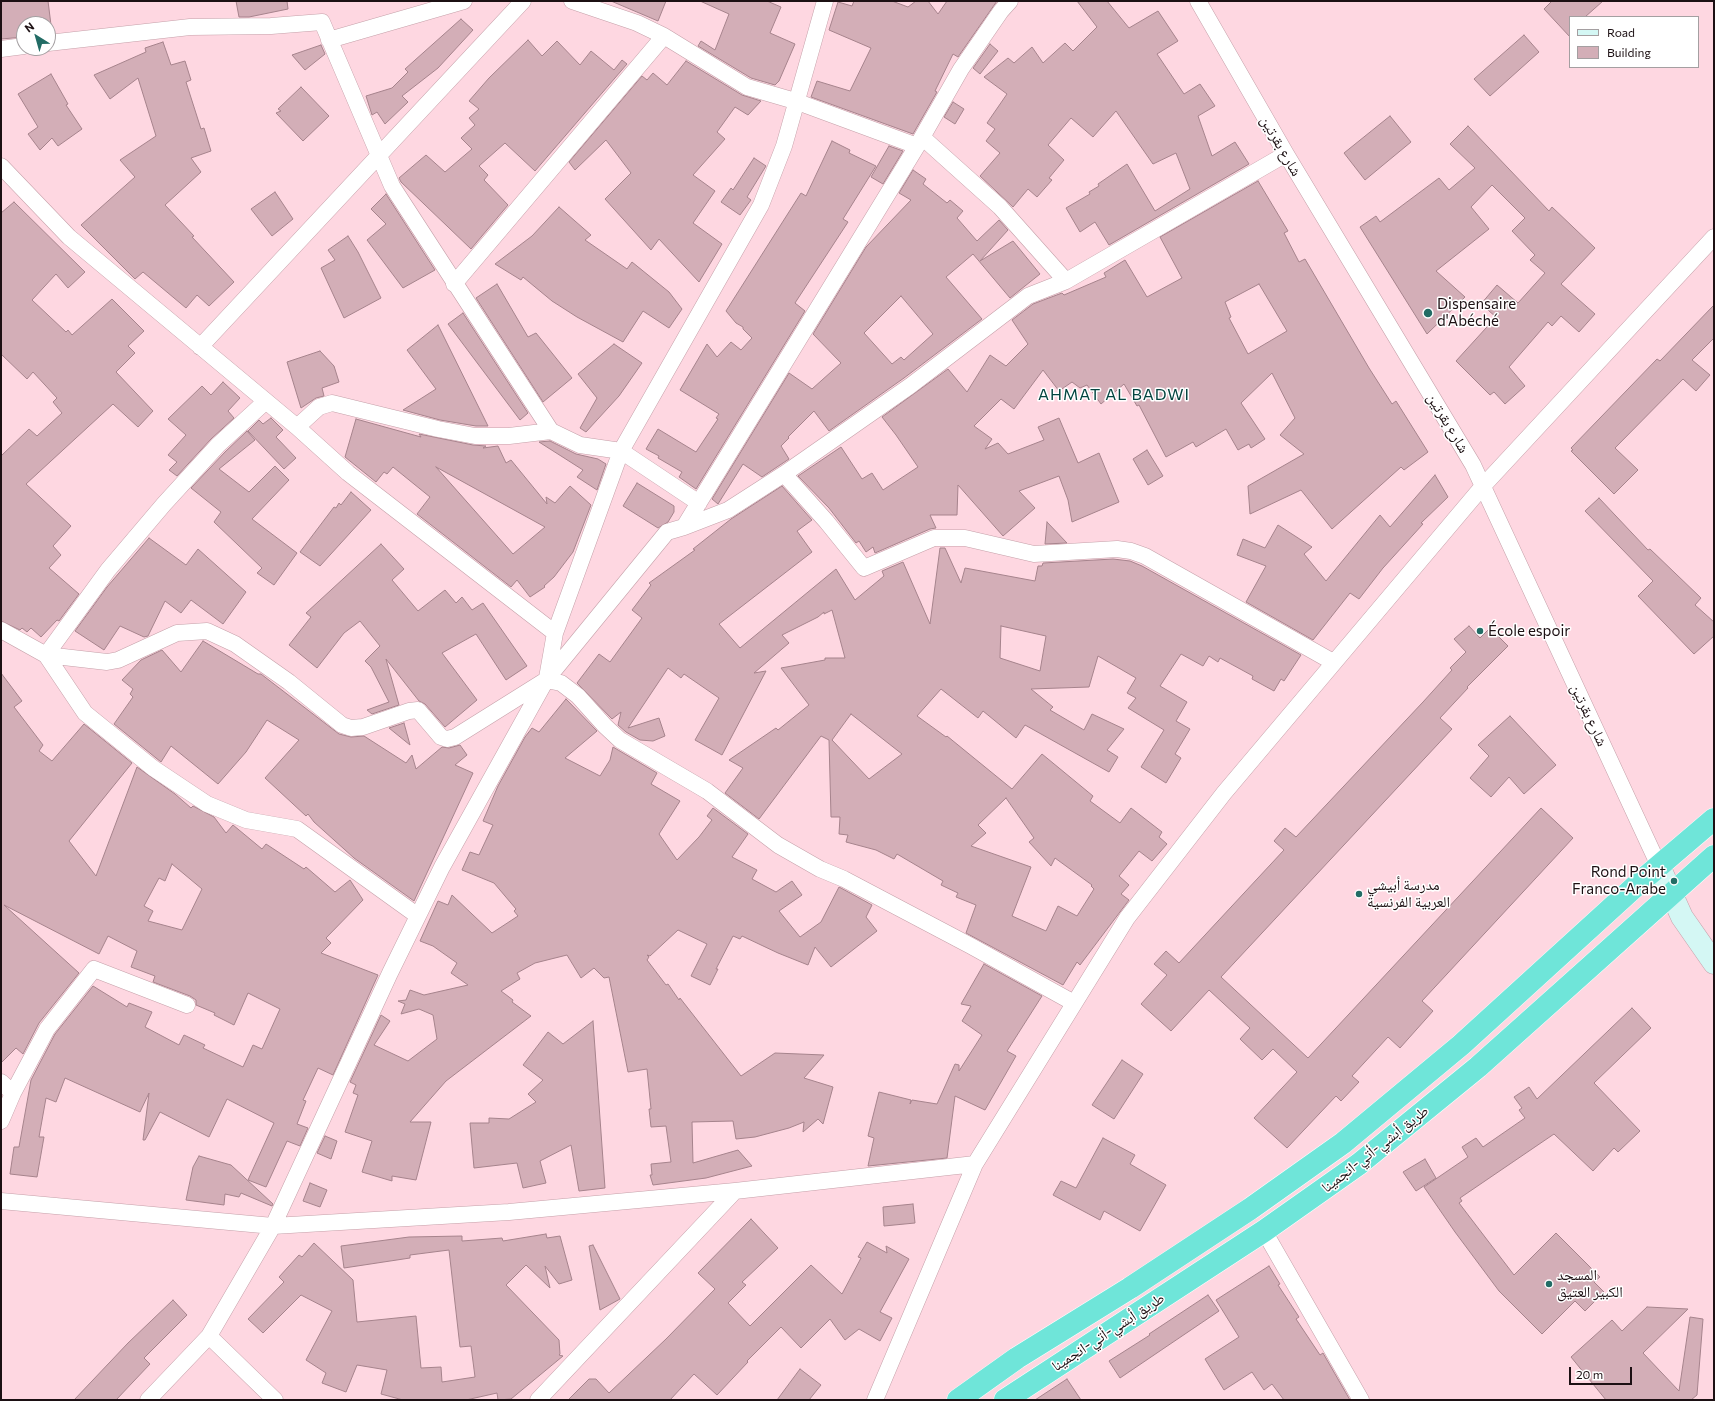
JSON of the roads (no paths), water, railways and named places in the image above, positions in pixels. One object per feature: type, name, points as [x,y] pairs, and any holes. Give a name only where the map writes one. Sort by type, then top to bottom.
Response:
[{"type":"highway","points":[[958,1400],[1017,1358],[1130,1288],[1250,1209],[1343,1143],[1461,1045],[1659,866],[1714,819]]},
{"type":"highway","name":"طريق أبشي-أتي-انجمينا","points":[[1005,1400],[1264,1231],[1359,1164],[1472,1072],[1714,856]]},
{"type":"street","points":[[330,40],[464,1]]},
{"type":"street","points":[[200,347],[524,1]]},
{"type":"street","points":[[572,1],[637,23],[664,36],[747,87],[919,141],[1000,207],[1066,281]]},
{"type":"street","points":[[546,680],[555,633],[621,451],[761,205],[784,146],[795,101],[825,1]]},
{"type":"street","points":[[684,526],[919,141],[961,69],[1001,11],[1010,1]]},
{"type":"street","name":"شارع بقرتين","points":[[1198,1],[1286,154],[1473,465],[1659,866]]},
{"type":"street","points":[[56,42],[190,27],[271,26],[322,22],[392,186],[454,284],[551,431],[580,445],[621,451],[699,503]]},
{"type":"street","points":[[454,284],[664,36]]},
{"type":"street","points":[[1,49],[16,47]]},
{"type":"street","points":[[148,1400],[209,1336],[272,1226],[442,867],[546,680],[667,532],[728,510],[784,474],[910,386],[1028,296],[1066,281],[1286,154]]},
{"type":"street","points":[[1,166],[69,237],[297,427],[348,472],[555,633]]},
{"type":"street","points":[[875,1400],[976,1164],[1127,918],[1224,794],[1333,662],[1483,486],[1714,236]]},
{"type":"street","points":[[46,654],[108,570],[164,504],[218,445],[266,401]]},
{"type":"street","points":[[297,427],[319,407],[332,403],[438,429],[474,436],[509,436],[551,431]]},
{"type":"street","points":[[784,474],[826,521],[864,568],[934,538],[965,538],[1034,554],[1117,549],[1131,551],[1145,556],[1333,662]]},
{"type":"street","points":[[1,630],[46,654],[107,662],[118,660],[177,633],[207,631],[235,644],[271,669],[342,725],[351,728],[363,727],[409,711],[418,710],[441,737],[447,740],[455,737],[546,680],[562,683],[578,696],[620,740],[707,791],[778,844],[820,869],[844,879],[972,946],[1074,1003]]},
{"type":"street","points":[[46,654],[85,713],[153,768],[207,804],[246,820],[298,829],[418,916]]},
{"type":"street","points":[[1659,866],[1682,917],[1714,963]]},
{"type":"street","points":[[1,1121],[13,1094],[47,1029],[94,969],[187,1005]]},
{"type":"street","points":[[1,1082],[13,1094]]},
{"type":"street","points":[[4,1204],[272,1226],[509,1212],[735,1191],[976,1164]]},
{"type":"street","points":[[538,1400],[735,1191]]},
{"type":"street","points":[[1264,1231],[1361,1400]]},
{"type":"street","points":[[209,1336],[275,1400]]},
{"type":"place","name":"Dispensaire d'Abéché","points":[[1428,313]]},
{"type":"place","name":"École espoir","points":[[1480,631]]},
{"type":"place","name":"Rond Point Franco-Arabe","points":[[1674,881]]},
{"type":"place","name":"مدرسة أبيشي العربية الفرنسية","points":[[1359,894]]},
{"type":"place","name":"المسجد الكبير العتيق","points":[[1549,1284]]},
{"type":"district","name":"AHMAT AL BADWI","points":[[1114,395]]}]
